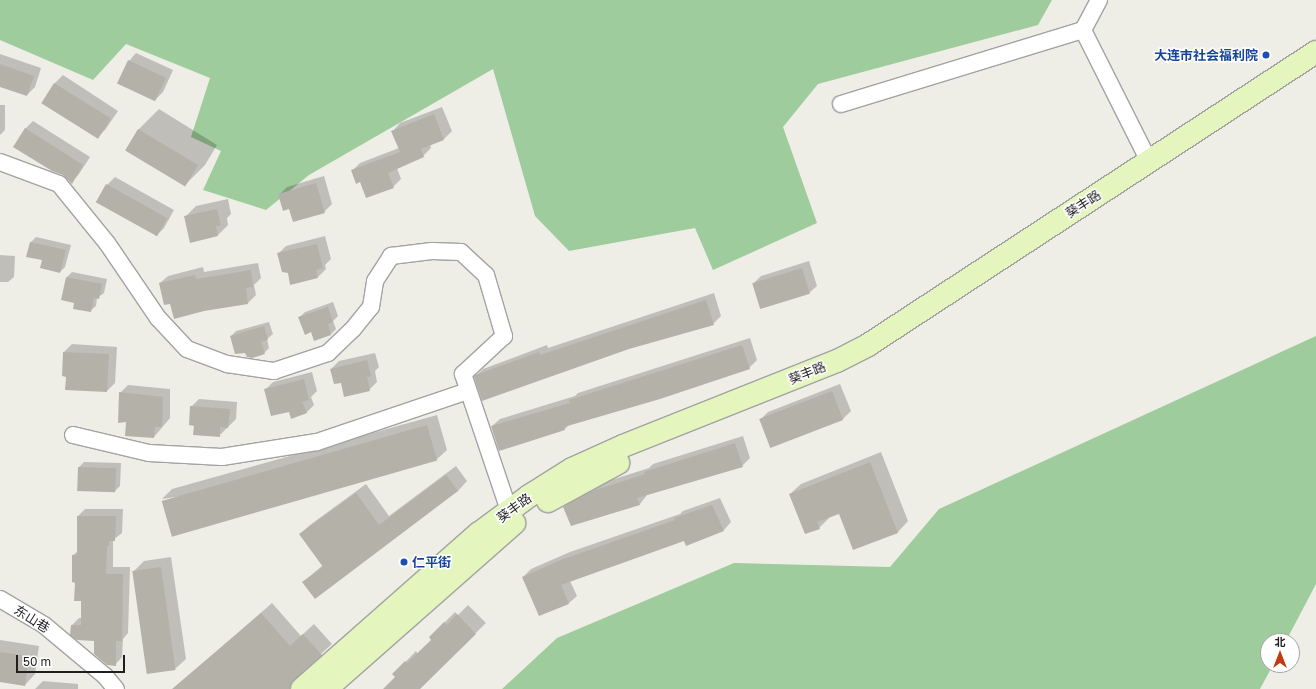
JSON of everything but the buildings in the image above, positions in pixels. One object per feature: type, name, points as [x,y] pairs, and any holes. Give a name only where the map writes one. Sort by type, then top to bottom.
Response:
[{"type":"main road","name":"葵丰路","points":[[326,689],[511,517],[529,496],[572,469],[623,446],[836,361],[868,345],[1316,52]]},
{"type":"main road","name":"葵丰路","points":[[302,689],[478,534],[637,454],[848,372],[894,345],[1316,68]]},
{"type":"street","points":[[841,104],[1083,30],[1099,0]]},
{"type":"street","points":[[1083,30],[1148,161]]},
{"type":"street","points":[[0,162],[59,184],[107,243],[158,318],[186,348],[227,364],[274,372],[328,353],[353,329],[371,307],[375,281],[391,256],[432,251],[461,252],[486,275],[504,336],[463,374],[511,517]]},
{"type":"street","points":[[73,435],[149,454],[222,457],[317,442],[468,390]]},
{"type":"street","name":"东山巷","points":[[0,599],[44,624],[105,676],[116,689]]},
{"type":"green space","points":[[0,0],[1052,0],[1038,25],[818,84],[783,127],[817,223],[713,270],[695,228],[569,251],[535,216],[493,69],[309,175],[266,210],[203,190],[221,151],[191,137],[210,78],[126,44],[93,80],[0,40]]},
{"type":"green space","points":[[1316,336],[1316,584],[1290,633],[1260,633],[1260,673],[1269,673],[1260,689],[502,689],[557,638],[734,563],[890,567],[939,509]]},
{"type":"place","name":"大连市社会福利院","points":[[1266,55]]},
{"type":"place","name":"仁平街","points":[[404,562]]}]
